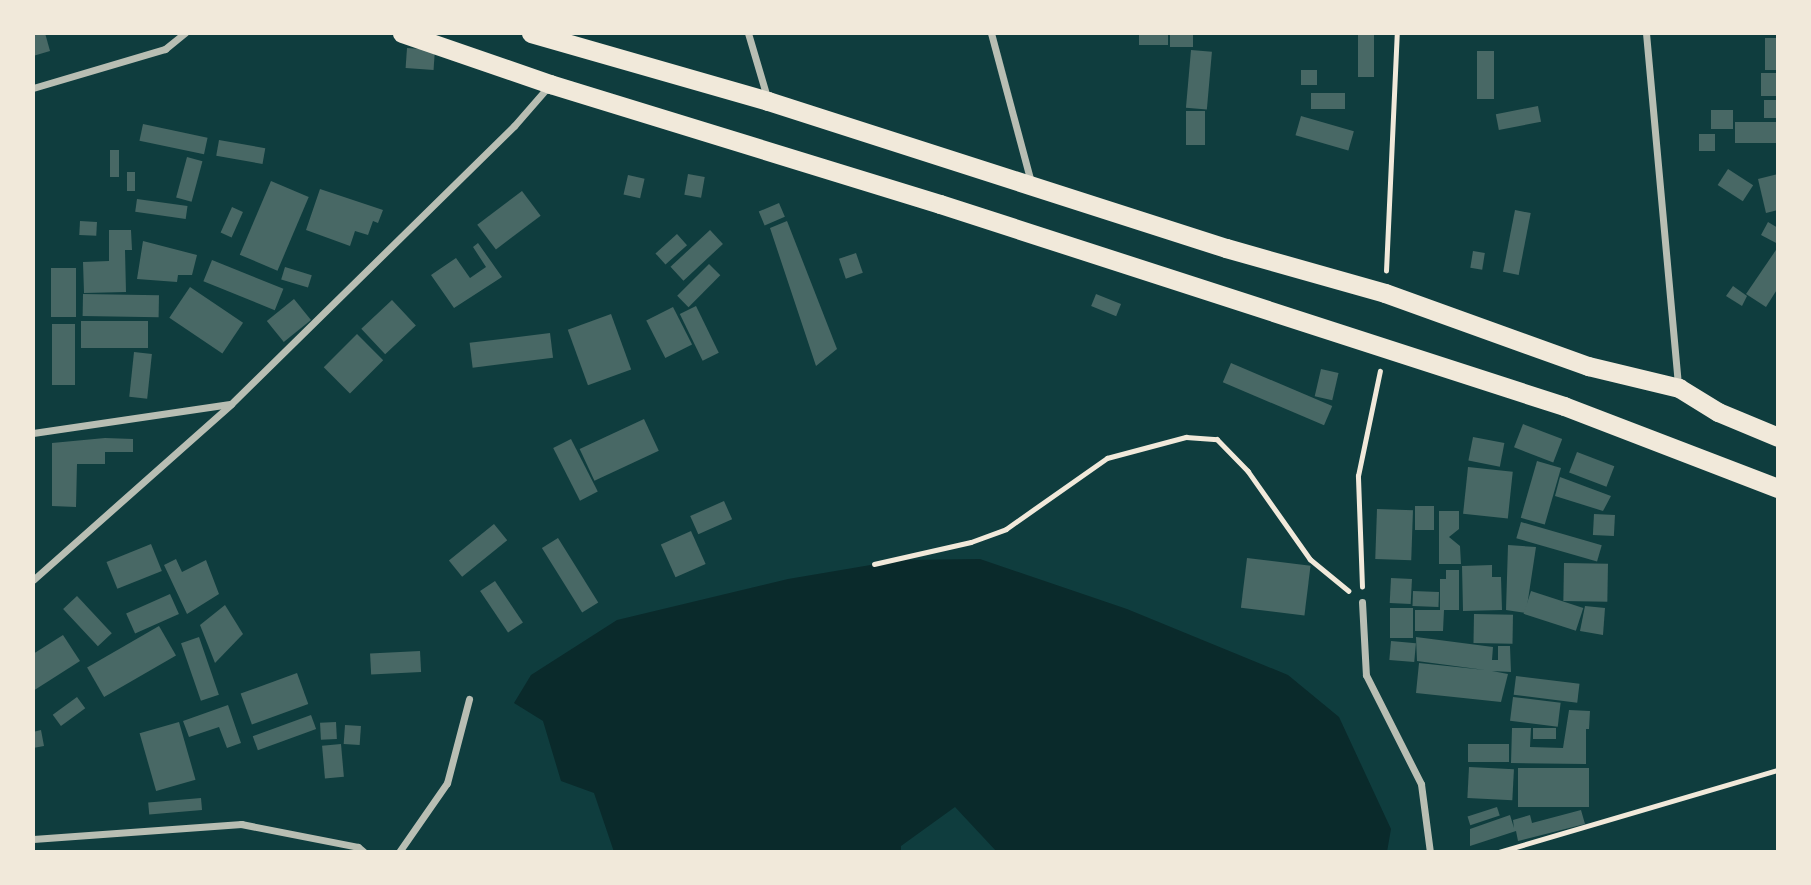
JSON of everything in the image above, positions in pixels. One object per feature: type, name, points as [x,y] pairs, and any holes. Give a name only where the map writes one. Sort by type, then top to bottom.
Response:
[{"type":"highway","points":[[402,33],[550,84],[940,204],[1564,407],[1778,488]]},
{"type":"highway","points":[[531,33],[768,101],[1226,248],[1385,293],[1588,366],[1679,388],[1718,412],[1778,437]]},
{"type":"street","points":[[33,88],[165,49],[185,33]]},
{"type":"street","points":[[748,33],[768,101]]},
{"type":"street","points":[[991,33],[1032,186]]},
{"type":"street","points":[[1647,33],[1679,388]]},
{"type":"street","points":[[33,580],[231,404],[514,126],[550,84]]},
{"type":"street","points":[[33,433],[231,404]]},
{"type":"street","points":[[1362,602],[1366,675],[1421,784],[1430,852]]},
{"type":"street","points":[[399,852],[447,783],[469,699]]},
{"type":"street","points":[[33,839],[241,824],[358,847],[364,852]]},
{"type":"path","points":[[1385,293],[1397,33]]},
{"type":"path","points":[[1362,602],[1358,476],[1384,348]]},
{"type":"path","points":[[874,564],[971,542],[1006,529],[1107,458],[1186,437],[1217,439],[1248,471],[1310,559],[1362,602]]},
{"type":"path","points":[[1499,852],[1778,770]]},
{"type":"water","points":[[980,559],[1127,609],[1288,675],[1339,717],[1391,829],[1387,852],[997,852],[955,807],[901,846],[901,852],[614,852],[594,793],[561,781],[543,721],[514,703],[531,675],[617,620],[788,579],[900,560]]},
{"type":"building","points":[[33,33],[45,33],[50,51],[33,56]]},
{"type":"building","points":[[1139,33],[1168,33],[1168,45],[1139,45]]},
{"type":"building","points":[[1170,33],[1193,33],[1193,47],[1170,47]]},
{"type":"building","points":[[1358,33],[1374,33],[1374,77],[1358,77]]},
{"type":"building","points":[[1765,38],[1778,38],[1778,70],[1765,70]]},
{"type":"building","points":[[407,48],[435,50],[434,70],[406,68]]},
{"type":"building","points":[[1191,50],[1212,52],[1207,110],[1186,108]]},
{"type":"building","points":[[1477,51],[1494,51],[1494,99],[1477,99]]},
{"type":"building","points":[[1301,70],[1317,70],[1317,85],[1301,85]]},
{"type":"building","points":[[1761,73],[1777,73],[1777,96],[1761,96]]},
{"type":"building","points":[[1311,93],[1345,93],[1345,109],[1311,109]]},
{"type":"building","points":[[1764,100],[1778,100],[1778,118],[1764,118]]},
{"type":"building","points":[[1538,106],[1541,122],[1499,130],[1496,114]]},
{"type":"building","points":[[1711,110],[1733,110],[1733,129],[1711,129]]},
{"type":"building","points":[[1186,111],[1205,111],[1205,145],[1186,145]]},
{"type":"building","points":[[1301,116],[1354,131],[1348,150],[1295,135]]},
{"type":"building","points":[[1735,122],[1778,122],[1778,143],[1735,143]]},
{"type":"building","points":[[143,124],[208,138],[204,154],[139,141]]},
{"type":"building","points":[[1699,134],[1715,134],[1715,151],[1699,151]]},
{"type":"building","points":[[219,140],[265,148],[263,164],[216,156]]},
{"type":"building","points":[[110,150],[119,150],[119,177],[110,177]]},
{"type":"building","points":[[187,157],[202,161],[192,202],[176,198]]},
{"type":"building","points":[[1728,169],[1753,185],[1743,201],[1718,185]]},
{"type":"building","points":[[127,172],[135,172],[135,191],[127,191]]},
{"type":"building","points":[[688,174],[705,177],[701,198],[684,195]]},
{"type":"building","points":[[1778,174],[1778,210],[1766,213],[1758,179]]},
{"type":"building","points":[[628,175],[645,179],[640,198],[624,194]]},
{"type":"building","points":[[271,181],[309,197],[277,271],[240,255]]},
{"type":"building","points":[[320,189],[383,210],[378,223],[373,221],[368,235],[355,231],[350,246],[306,230]]},
{"type":"building","points":[[522,191],[541,216],[496,249],[477,225]]},
{"type":"building","points":[[137,199],[188,206],[186,219],[135,212]]},
{"type":"building","points":[[779,203],[785,217],[765,225],[759,212]]},
{"type":"building","points":[[232,207],[243,212],[232,237],[221,233]]},
{"type":"building","points":[[1515,210],[1531,213],[1519,275],[1503,272]]},
{"type":"building","points":[[80,221],[97,222],[96,236],[79,235]]},
{"type":"building","points":[[787,221],[837,349],[816,366],[770,228]]},
{"type":"building","points":[[1768,222],[1778,228],[1778,244],[1761,235]]},
{"type":"building","points":[[109,230],[131,230],[132,250],[125,250],[126,292],[84,293],[83,262],[109,261]]},
{"type":"building","points":[[710,230],[723,244],[683,281],[671,267]]},
{"type":"building","points":[[677,234],[687,245],[665,265],[655,253]]},
{"type":"building","points":[[143,241],[197,255],[192,275],[178,275],[177,282],[137,279]]},
{"type":"building","points":[[478,243],[502,277],[454,308],[431,275],[456,258],[470,278],[486,267],[473,247]]},
{"type":"building","points":[[1778,247],[1778,288],[1766,307],[1746,294]]},
{"type":"building","points":[[1473,251],[1485,253],[1482,270],[1470,268]]},
{"type":"building","points":[[856,253],[863,273],[846,279],[839,259]]},
{"type":"building","points":[[212,260],[283,289],[275,310],[203,281]]},
{"type":"building","points":[[709,264],[720,275],[688,307],[677,296]]},
{"type":"building","points":[[285,267],[312,275],[308,288],[281,279]]},
{"type":"building","points":[[51,268],[76,268],[76,317],[51,317]]},
{"type":"building","points":[[1733,286],[1747,296],[1742,306],[1726,296]]},
{"type":"building","points":[[190,287],[243,323],[222,353],[169,318]]},
{"type":"building","points":[[83,294],[159,295],[159,317],[83,316]]},
{"type":"building","points":[[1096,294],[1121,304],[1116,316],[1091,306]]},
{"type":"building","points":[[294,299],[311,320],[284,342],[267,321]]},
{"type":"building","points":[[392,300],[416,326],[385,354],[361,329]]},
{"type":"building","points":[[696,306],[719,353],[703,361],[680,314]]},
{"type":"building","points":[[673,307],[692,344],[665,358],[646,321]]},
{"type":"building","points":[[611,314],[631,369],[588,385],[568,330]]},
{"type":"building","points":[[81,321],[148,321],[148,348],[81,348]]},
{"type":"building","points":[[52,324],[75,324],[75,385],[52,385]]},
{"type":"building","points":[[550,333],[553,358],[473,368],[470,343]]},
{"type":"building","points":[[357,334],[383,360],[350,393],[324,367]]},
{"type":"building","points":[[134,352],[152,354],[147,399],[129,397]]},
{"type":"building","points":[[1231,363],[1332,406],[1324,425],[1223,382]]},
{"type":"building","points":[[1321,369],[1339,373],[1332,400],[1315,396]]},
{"type":"building","points":[[644,419],[659,451],[594,481],[580,449]]},
{"type":"building","points":[[1523,424],[1562,439],[1553,462],[1514,447]]},
{"type":"building","points":[[1473,437],[1504,443],[1500,467],[1468,461]]},
{"type":"building","points":[[105,438],[133,439],[133,452],[105,452],[105,464],[77,464],[76,507],[52,506],[52,443]]},
{"type":"building","points":[[571,439],[598,492],[580,501],[553,448]]},
{"type":"building","points":[[1577,452],[1614,466],[1606,487],[1569,473]]},
{"type":"building","points":[[1537,461],[1561,468],[1545,525],[1521,518]]},
{"type":"building","points":[[1468,467],[1513,472],[1508,518],[1463,514]]},
{"type":"building","points":[[1560,477],[1611,496],[1603,511],[1555,496]]},
{"type":"building","points":[[724,501],[732,519],[698,534],[690,516]]},
{"type":"building","points":[[1415,506],[1434,506],[1434,530],[1415,530]]},
{"type":"building","points":[[1377,509],[1413,510],[1411,560],[1375,559]]},
{"type":"building","points":[[1439,511],[1459,511],[1459,529],[1449,537],[1460,546],[1461,564],[1439,564]]},
{"type":"building","points":[[1594,514],[1615,515],[1614,536],[1593,535]]},
{"type":"building","points":[[1521,522],[1602,545],[1597,561],[1516,538]]},
{"type":"building","points":[[494,524],[507,540],[462,577],[449,561]]},
{"type":"building","points":[[691,531],[706,564],[675,577],[661,544]]},
{"type":"building","points":[[558,538],[598,602],[582,613],[542,548]]},
{"type":"building","points":[[151,544],[162,571],[117,589],[106,562]]},
{"type":"building","points":[[1508,545],[1536,547],[1526,613],[1506,610]]},
{"type":"building","points":[[1247,558],[1311,566],[1304,615],[1241,608]]},
{"type":"building","points":[[176,559],[182,572],[206,560],[219,594],[187,614],[164,565]]},
{"type":"building","points":[[1564,563],[1608,564],[1607,602],[1563,601]]},
{"type":"building","points":[[1492,565],[1492,577],[1501,577],[1502,610],[1463,611],[1462,566]]},
{"type":"building","points":[[1446,570],[1459,570],[1459,610],[1444,610],[1443,631],[1415,631],[1415,610],[1440,610],[1440,579],[1446,579]]},
{"type":"building","points":[[1391,578],[1412,579],[1411,604],[1390,603]]},
{"type":"building","points":[[495,581],[523,622],[508,633],[480,591]]},
{"type":"building","points":[[1413,591],[1439,592],[1438,607],[1412,606]]},
{"type":"building","points":[[1531,591],[1583,608],[1576,631],[1524,614]]},
{"type":"building","points":[[170,594],[179,614],[135,634],[126,614]]},
{"type":"building","points":[[77,596],[112,633],[98,646],[63,609]]},
{"type":"building","points":[[225,605],[243,634],[215,663],[200,625]]},
{"type":"building","points":[[1585,606],[1605,608],[1603,635],[1580,631]]},
{"type":"building","points":[[1390,608],[1413,608],[1413,638],[1390,638]]},
{"type":"building","points":[[1474,614],[1513,615],[1512,644],[1473,643]]},
{"type":"building","points":[[159,626],[176,655],[104,697],[87,668]]},
{"type":"building","points":[[63,635],[80,661],[33,691],[33,654]]},
{"type":"building","points":[[199,637],[219,695],[201,701],[181,643]]},
{"type":"building","points":[[1416,637],[1493,647],[1492,660],[1498,660],[1498,646],[1510,646],[1511,672],[1492,671],[1508,674],[1501,702],[1416,693],[1419,663],[1485,670],[1417,661]]},
{"type":"building","points":[[1391,641],[1416,643],[1414,662],[1389,660]]},
{"type":"building","points":[[420,651],[421,672],[371,675],[370,654]]},
{"type":"building","points":[[297,673],[308,704],[252,725],[241,694]]},
{"type":"building","points":[[1516,676],[1580,684],[1577,703],[1514,695]]},
{"type":"building","points":[[77,697],[85,708],[61,726],[53,715]]},
{"type":"building","points":[[1513,697],[1561,703],[1558,727],[1510,721]]},
{"type":"building","points":[[228,705],[241,743],[227,748],[219,727],[189,737],[183,721]]},
{"type":"building","points":[[1569,710],[1590,711],[1589,729],[1586,729],[1586,764],[1511,763],[1512,728],[1531,728],[1530,747],[1563,748]]},
{"type":"building","points":[[311,715],[316,729],[258,750],[253,736]]},
{"type":"building","points":[[179,722],[196,780],[156,791],[140,733]]},
{"type":"building","points":[[336,722],[337,739],[321,740],[320,723]]},
{"type":"building","points":[[345,725],[361,726],[360,745],[344,744]]},
{"type":"building","points":[[1533,728],[1556,728],[1556,739],[1533,739]]},
{"type":"building","points":[[41,730],[44,746],[33,748],[33,732]]},
{"type":"building","points":[[341,744],[344,777],[325,779],[322,746]]},
{"type":"building","points":[[1468,744],[1509,744],[1509,762],[1468,762]]},
{"type":"building","points":[[1469,767],[1514,769],[1512,800],[1467,798]]},
{"type":"building","points":[[1518,768],[1589,768],[1589,807],[1518,807]]},
{"type":"building","points":[[201,798],[202,810],[149,815],[148,803]]},
{"type":"building","points":[[1497,807],[1500,816],[1470,825],[1468,817]]},
{"type":"building","points":[[1581,810],[1585,824],[1518,841],[1516,831],[1470,846],[1470,829],[1510,815],[1514,828],[1513,820],[1530,815],[1532,823]]}]
